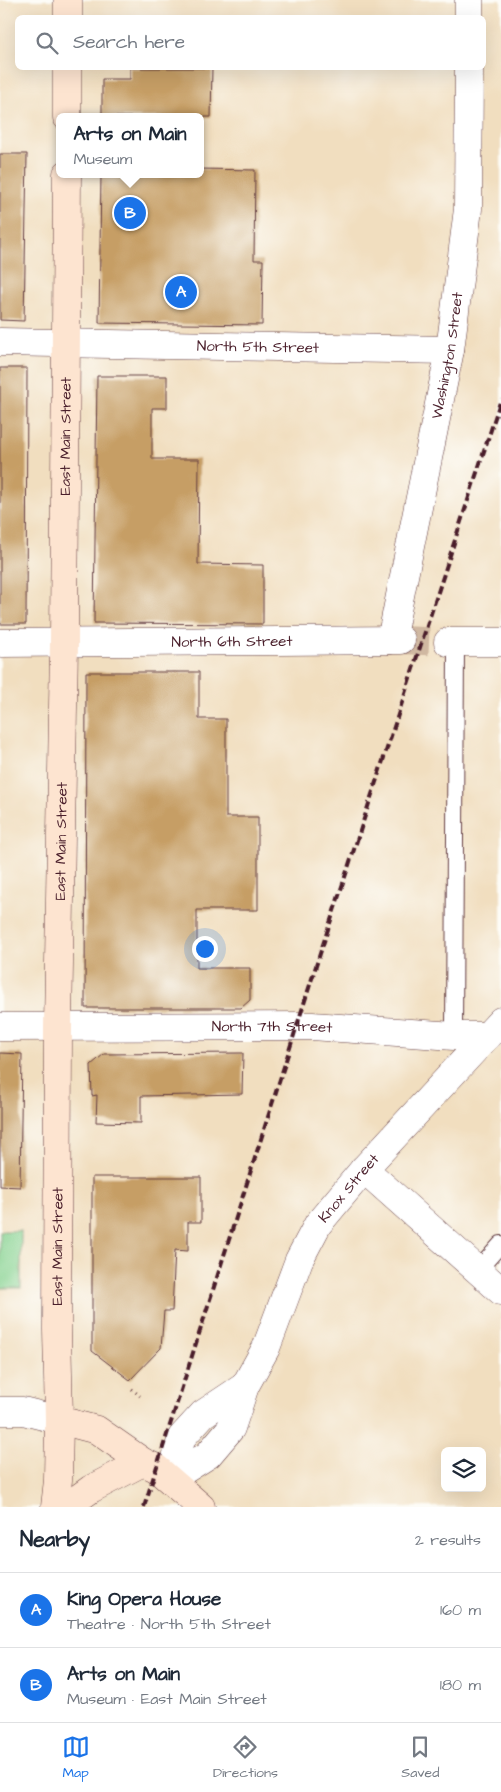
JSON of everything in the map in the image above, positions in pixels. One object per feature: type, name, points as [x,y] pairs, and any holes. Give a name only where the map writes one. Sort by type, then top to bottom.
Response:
[{"type":"street","points":[[68,0],[68,15]]},
{"type":"street","points":[[469,0],[469,15]]},
{"type":"street","points":[[67,70],[67,113]]},
{"type":"street","name":"Washington Street","points":[[396,640],[450,350],[468,209],[469,70]]},
{"type":"street","name":"East Main Street","points":[[55,1507],[58,1480],[59,1420],[57,1329],[58,1028],[64,643],[67,178]]},
{"type":"street","name":"North 5th Street","points":[[0,342],[450,350]]},
{"type":"street","name":"North 6th Street","points":[[0,642],[396,640]]},
{"type":"street","points":[[452,642],[501,642]]},
{"type":"street","name":"North 7th Street","points":[[0,1027],[312,1026],[454,1036],[494,1028]]},
{"type":"street","name":"Knox Street","points":[[170,1480],[182,1437],[203,1414],[245,1386],[266,1348],[300,1260],[318,1224],[364,1169],[494,1028]]},
{"type":"street","points":[[364,1169],[501,1291]]},
{"type":"street","points":[[0,1411],[23,1411],[97,1430],[143,1462],[156,1468],[200,1507]]},
{"type":"street","points":[[66,1507],[91,1489],[143,1462]]},
{"type":"lane","points":[[452,642],[454,1036]]},
{"type":"lane","points":[[478,1270],[501,1244]]},
{"type":"path","points":[[132,1389],[140,1396]]},
{"type":"green space","points":[[0,1231],[21,1231],[21,1288],[0,1288]]},
{"type":"building","points":[[130,70],[212,70],[211,117],[204,117],[204,113],[102,113],[102,79],[130,79]]},
{"type":"building","points":[[0,154],[27,154],[24,321],[0,320]]},
{"type":"building","points":[[204,169],[255,170],[254,260],[263,260],[262,325],[99,323],[101,178],[204,178]]},
{"type":"building","points":[[0,368],[27,368],[26,624],[0,624]]},
{"type":"building","points":[[97,376],[167,376],[167,408],[152,408],[152,459],[199,459],[198,564],[263,565],[263,624],[94,623]]},
{"type":"building","points":[[86,672],[199,672],[199,719],[226,719],[226,817],[258,817],[258,910],[197,910],[197,968],[250,968],[250,1000],[241,1008],[85,1008]]},
{"type":"building","points":[[0,1053],[22,1054],[20,1187],[0,1186]]},
{"type":"building","points":[[243,1053],[242,1094],[141,1096],[141,1123],[96,1122],[97,1095],[92,1096],[91,1065],[104,1054]]},
{"type":"building","points":[[92,1177],[201,1177],[201,1222],[188,1222],[188,1251],[175,1250],[172,1311],[164,1311],[161,1348],[130,1380],[92,1351]]},
{"type":"tunnel","points":[[401,640],[448,642]]},
{"type":"railway","points":[[144,1507],[315,969],[501,399]]},
{"type":"place","name":"Arts on Main","points":[[130,213]]},
{"type":"place","name":"King Opera House","points":[[181,292]]}]
